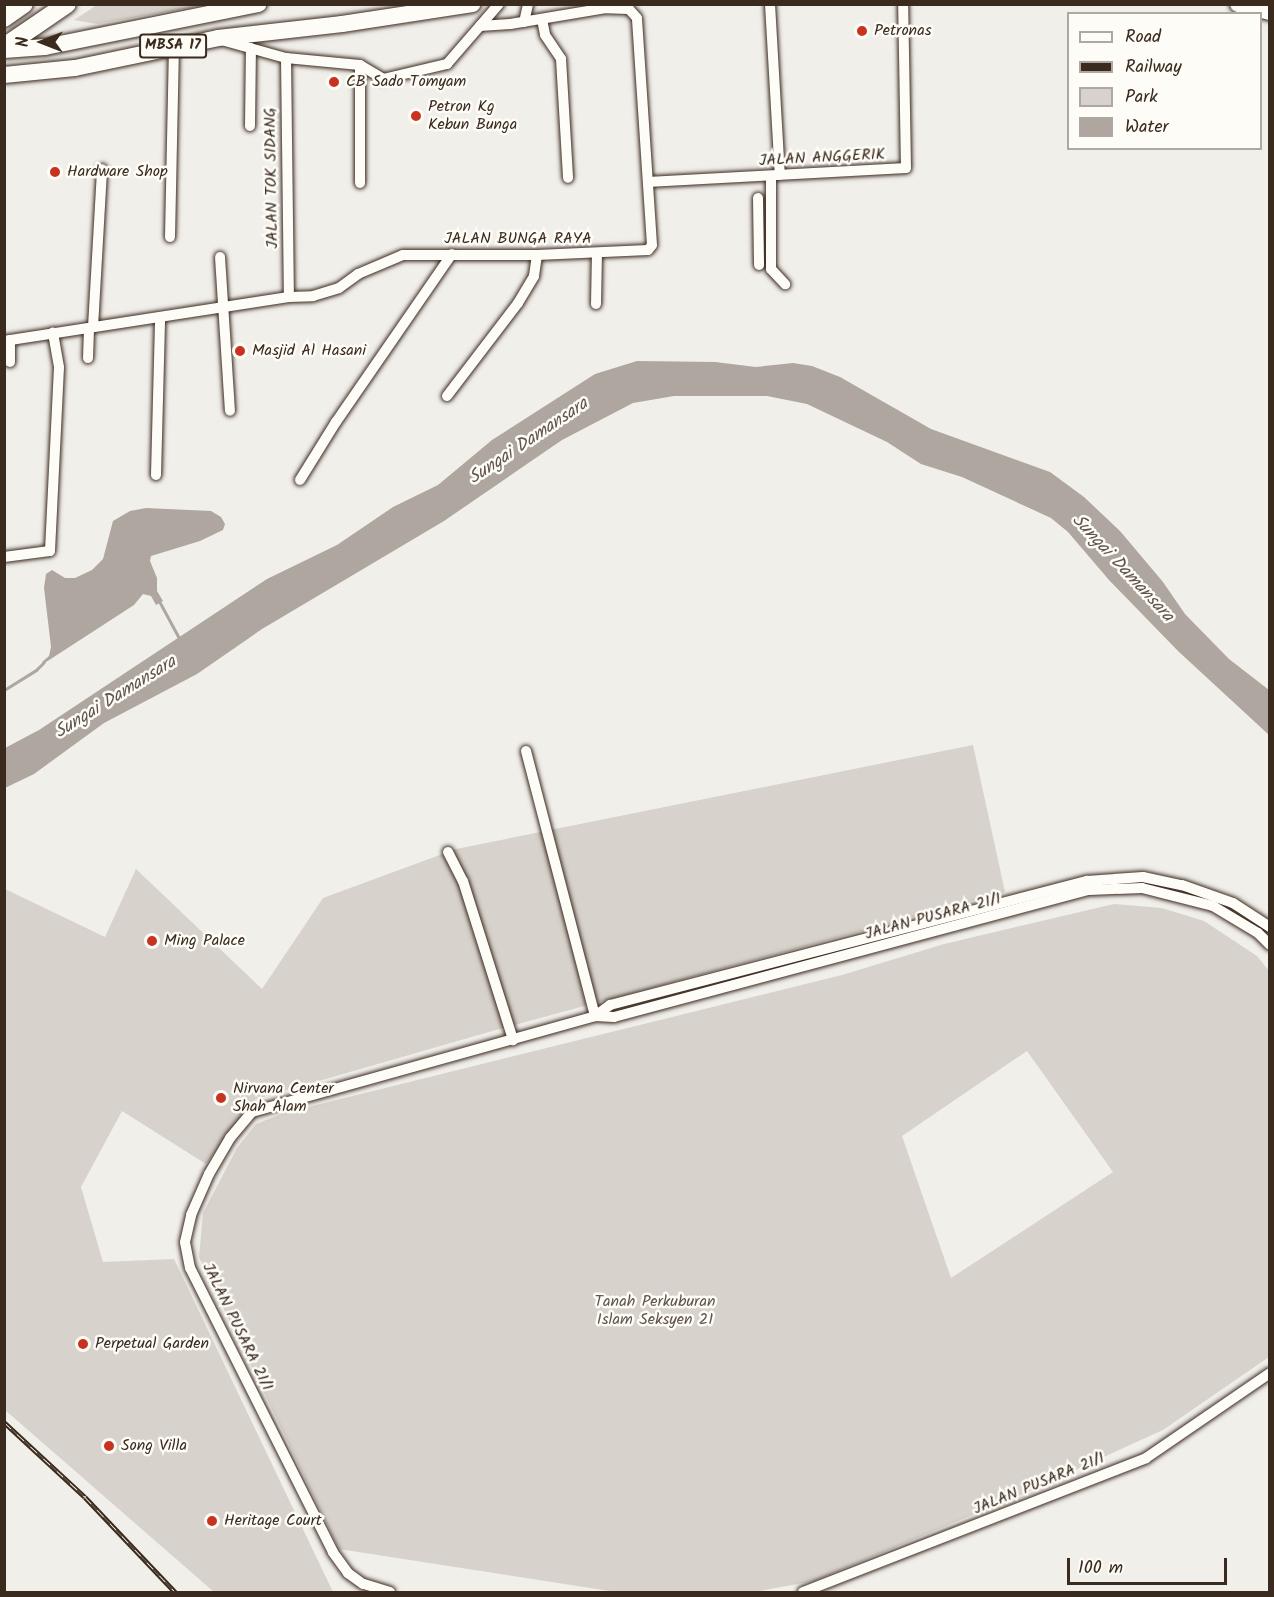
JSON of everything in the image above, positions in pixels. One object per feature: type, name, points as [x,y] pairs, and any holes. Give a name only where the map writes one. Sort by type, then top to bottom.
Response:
[{"type":"highway","points":[[4,18],[24,4]]},
{"type":"highway","points":[[4,49],[67,4]]},
{"type":"main road","name":"MBSA 17","points":[[4,49],[45,46],[260,4]]},
{"type":"main road","points":[[342,24],[376,9],[400,4]]},
{"type":"main road","name":"MBSA 17","points":[[4,75],[75,68],[218,38],[342,24],[472,4]]},
{"type":"main road","points":[[1238,4],[1269,12]]},
{"type":"street","points":[[218,38],[286,58],[360,65],[383,79],[447,64],[499,4]]},
{"type":"street","points":[[524,22],[528,4]]},
{"type":"street","points":[[770,4],[775,176],[771,216],[771,269],[785,285]]},
{"type":"street","name":"JALAN ANGGERIK","points":[[648,182],[906,168],[903,4]]},
{"type":"street","points":[[1232,4],[1251,12]]},
{"type":"street","name":"JALAN BUNGA RAYA","points":[[7,341],[288,297],[313,296],[339,288],[358,274],[403,255],[597,254],[648,250],[652,244],[637,18],[629,9],[594,7],[524,22],[480,26]]},
{"type":"street","points":[[542,19],[545,35],[561,59],[568,178]]},
{"type":"street","points":[[170,237],[174,46]]},
{"type":"street","points":[[250,126],[251,48]]},
{"type":"street","name":"JALAN TOK SIDANG","points":[[286,58],[288,297]]},
{"type":"street","points":[[360,65],[360,183]]},
{"type":"street","points":[[4,84],[33,72]]},
{"type":"street","points":[[88,358],[102,169]]},
{"type":"street","points":[[758,198],[759,265]]},
{"type":"street","points":[[759,216],[771,216]]},
{"type":"street","points":[[300,480],[336,422],[452,254]]},
{"type":"street","points":[[596,304],[597,254]]},
{"type":"street","points":[[447,396],[518,303],[534,276],[537,255]]},
{"type":"street","points":[[220,257],[230,411]]},
{"type":"street","points":[[156,475],[160,317]]},
{"type":"street","points":[[4,557],[50,551],[59,367],[53,333]]},
{"type":"street","points":[[7,341],[10,362]]},
{"type":"street","points":[[526,751],[595,1016]]},
{"type":"street","points":[[448,852],[463,881],[513,1040]]},
{"type":"street","name":"JALAN PUSARA 21/1","points":[[595,1016],[610,1005],[1087,881],[1143,877],[1182,885],[1233,903],[1269,927]]},
{"type":"street","name":"JALAN PUSARA 21/1","points":[[390,1593],[363,1584],[348,1573],[333,1552],[190,1268],[185,1242],[191,1215],[209,1174],[230,1138],[252,1112],[595,1016],[614,1017],[1089,890],[1142,888],[1213,906],[1258,933],[1269,945]]},
{"type":"street","name":"JALAN PUSARA 21/1","points":[[803,1593],[1146,1458],[1269,1373]]},
{"type":"green space","points":[[97,5],[206,5],[97,24],[74,20]]},
{"type":"green space","points":[[973,745],[1005,892],[496,1030],[256,1099],[206,1164],[122,1111],[81,1187],[103,1262],[174,1259],[333,1592],[214,1592],[5,1410],[5,889],[105,937],[136,869],[262,989],[323,898],[456,849]]},
{"type":"green space","name":"Tanah Perkuburan Islam Seksyen 21","points":[[1114,904],[1162,908],[1204,921],[1257,956],[1269,971],[1269,1357],[1163,1430],[1018,1496],[814,1581],[754,1592],[616,1592],[339,1549],[199,1257],[203,1213],[237,1148],[256,1124],[284,1113],[842,975],[944,944]],"holes":[[[1027,1051],[1113,1172],[951,1278],[902,1136]]]},
{"type":"water","name":"Sungai Damansara","points":[[637,361],[715,362],[756,367],[793,363],[812,366],[840,377],[931,429],[1050,472],[1084,497],[1120,531],[1163,582],[1185,614],[1229,659],[1269,690],[1269,735],[1178,651],[1109,580],[1068,532],[1051,518],[962,477],[921,464],[887,442],[807,404],[767,396],[674,396],[633,403],[562,440],[444,521],[262,629],[197,674],[104,723],[34,774],[5,788],[5,748],[39,730],[267,579],[337,545],[393,507],[438,485],[492,440],[595,374]]},
{"type":"water","points":[[146,508],[211,511],[221,517],[225,524],[223,530],[200,541],[151,556],[150,561],[157,578],[157,591],[163,601],[156,605],[151,596],[143,594],[134,605],[43,664],[42,662],[49,656],[51,647],[44,588],[46,574],[52,570],[65,578],[75,578],[92,570],[103,559],[113,521],[130,511]]},
{"type":"waterway","points":[[159,601],[180,640]]},
{"type":"waterway","points":[[4,690],[36,670],[44,662]]},
{"type":"railway","points":[[4,1422],[85,1497],[175,1592]]},
{"type":"place","name":"Petronas","points":[[862,31]]},
{"type":"place","name":"CB Sado Tomyam","points":[[334,82]]},
{"type":"place","name":"Petron Kg Kebun Bunga","points":[[416,116]]},
{"type":"place","name":"Hardware Shop","points":[[55,172]]},
{"type":"place","name":"Masjid Al Hasani","points":[[240,351]]},
{"type":"place","name":"Ming Palace","points":[[152,941]]},
{"type":"place","name":"Nirvana Center Shah Alam","points":[[221,1098]]},
{"type":"place","name":"Perpetual Garden","points":[[83,1344]]},
{"type":"place","name":"Song Villa","points":[[109,1446]]},
{"type":"place","name":"Heritage Court","points":[[212,1521]]}]
